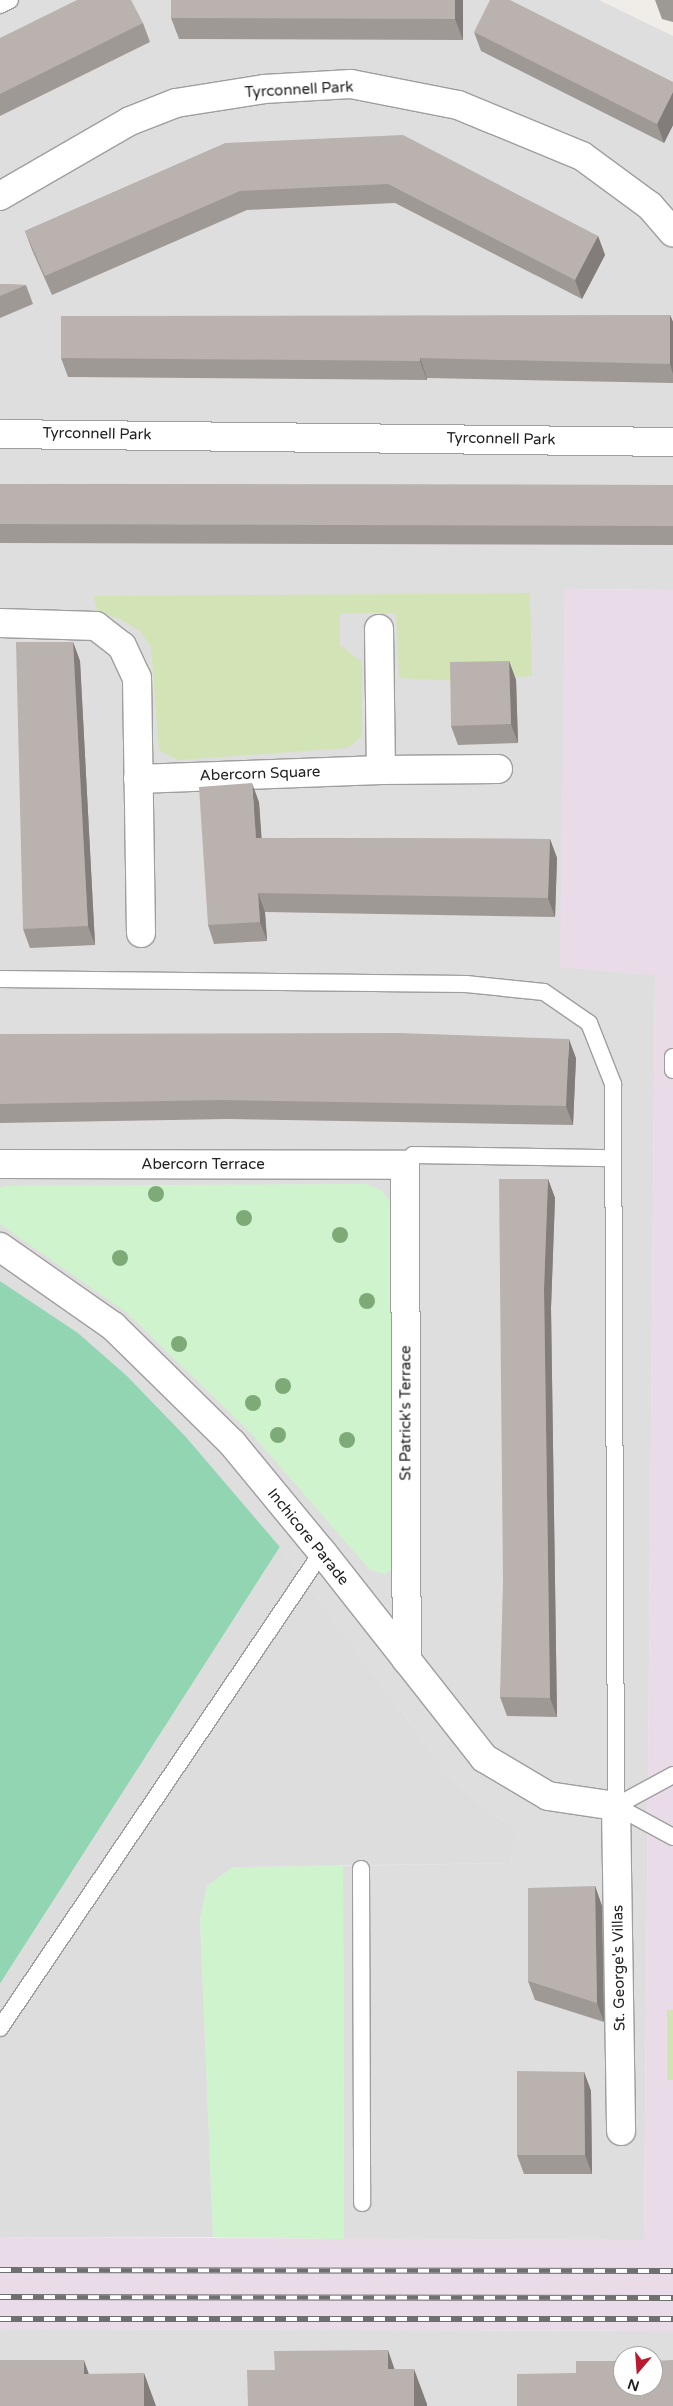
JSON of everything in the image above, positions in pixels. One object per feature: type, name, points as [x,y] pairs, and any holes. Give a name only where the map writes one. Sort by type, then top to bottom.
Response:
[{"type":"street","name":"Tyrconnell Park","points":[[0,196],[130,121],[176,103],[264,89],[351,84],[458,104],[582,156],[650,206],[673,232]]},
{"type":"street","name":"Tyrconnell Park","points":[[0,434],[673,442]]},
{"type":"street","points":[[0,623],[96,626],[122,646],[137,678],[141,933]]},
{"type":"street","points":[[379,629],[381,770]]},
{"type":"street","name":"Abercorn Square","points":[[138,779],[381,770],[498,769]]},
{"type":"street","name":"Abercorn Terrace","points":[[0,1164],[405,1165]]},
{"type":"street","name":"St Patrick's Terrace","points":[[405,1165],[407,1660]]},
{"type":"street","name":"Inchicore Parade","points":[[0,1247],[113,1326],[232,1443],[322,1552],[484,1758],[548,1796],[616,1806]]},
{"type":"street","name":"St. George's Villas","points":[[616,1806],[622,2131]]},
{"type":"lane","points":[[0,5],[10,0]]},
{"type":"lane","points":[[0,979],[466,984],[544,992],[590,1023],[613,1084],[616,1806]]},
{"type":"lane","points":[[673,1057],[673,1070]]},
{"type":"lane","points":[[405,1165],[414,1155],[613,1158]]},
{"type":"lane","points":[[0,2028],[322,1552]]},
{"type":"lane","points":[[616,1806],[673,1775]]},
{"type":"lane","points":[[616,1806],[673,1837]]},
{"type":"lane","points":[[361,1869],[362,2204]]},
{"type":"shaded area","points":[[0,0],[599,0],[673,36],[673,590],[565,589],[561,967],[655,975],[644,2240],[344,2239],[343,1866],[510,1863],[519,1829],[487,1811],[444,1769],[280,1547],[186,1437],[127,1376],[78,1333],[0,1281]]},
{"type":"shaded area","points":[[565,589],[673,590],[673,2331],[0,2329],[0,2237],[644,2240],[655,975],[560,967]]},
{"type":"shaded area","points":[[280,1547],[444,1769],[487,1811],[519,1829],[510,1863],[233,1867],[207,1886],[200,1919],[213,2237],[0,2237],[0,1984]]},
{"type":"shaded area","points":[[0,2329],[673,2331],[673,2406],[0,2406]]},
{"type":"green space","points":[[530,593],[532,676],[457,681],[399,678],[396,613],[340,613],[340,645],[362,662],[362,736],[348,748],[178,760],[159,750],[151,647],[140,631],[120,619],[97,612],[94,596]]},
{"type":"green space","points":[[366,1184],[381,1190],[392,1204],[396,1565],[386,1574],[370,1570],[251,1433],[126,1312],[0,1224],[0,1188],[6,1186]]},
{"type":"green space","points":[[0,1281],[78,1333],[127,1376],[186,1437],[280,1547],[0,1984]]},
{"type":"green space","points":[[343,1866],[344,2239],[213,2237],[200,1919],[207,1886],[232,1867]]},
{"type":"green space","points":[[667,2010],[673,2010],[673,2080],[667,2080]]},
{"type":"building","points":[[77,0],[131,0],[143,23],[0,94],[0,38]]},
{"type":"building","points":[[171,0],[455,0],[455,19],[171,18]]},
{"type":"building","points":[[490,0],[510,0],[673,82],[673,92],[657,124],[474,32]]},
{"type":"building","points":[[403,135],[598,236],[575,280],[388,184],[240,191],[45,276],[25,231],[226,143]]},
{"type":"building","points":[[0,284],[26,285],[0,296]]},
{"type":"building","points":[[670,315],[670,364],[420,358],[420,361],[61,358],[61,316]]},
{"type":"building","points":[[0,484],[673,485],[673,526],[0,524]]},
{"type":"building","points":[[16,642],[73,642],[88,926],[23,929]]},
{"type":"building","points":[[509,661],[511,724],[451,726],[450,662]]},
{"type":"building","points":[[252,783],[256,838],[550,839],[548,898],[258,893],[260,922],[208,925],[199,787]]},
{"type":"building","points":[[399,1033],[569,1039],[566,1106],[221,1100],[0,1104],[0,1034]]},
{"type":"building","points":[[499,1179],[548,1179],[544,1289],[550,1698],[500,1697],[503,1581]]},
{"type":"building","points":[[595,1886],[597,2003],[528,1981],[528,1888]]},
{"type":"building","points":[[517,2071],[584,2072],[585,2155],[517,2155]]},
{"type":"building","points":[[388,2350],[388,2369],[414,2369],[414,2406],[248,2406],[247,2370],[275,2370],[274,2351]]},
{"type":"building","points":[[0,2360],[84,2360],[84,2374],[144,2373],[144,2406],[0,2406]]},
{"type":"building","points":[[663,2360],[673,2360],[673,2406],[517,2406],[517,2374],[576,2373],[576,2361],[613,2361],[613,2396],[663,2396]]},
{"type":"railway","points":[[0,2270],[673,2271]]},
{"type":"railway","points":[[0,2297],[673,2298]]},
{"type":"railway","points":[[0,2319],[673,2319]]}]
